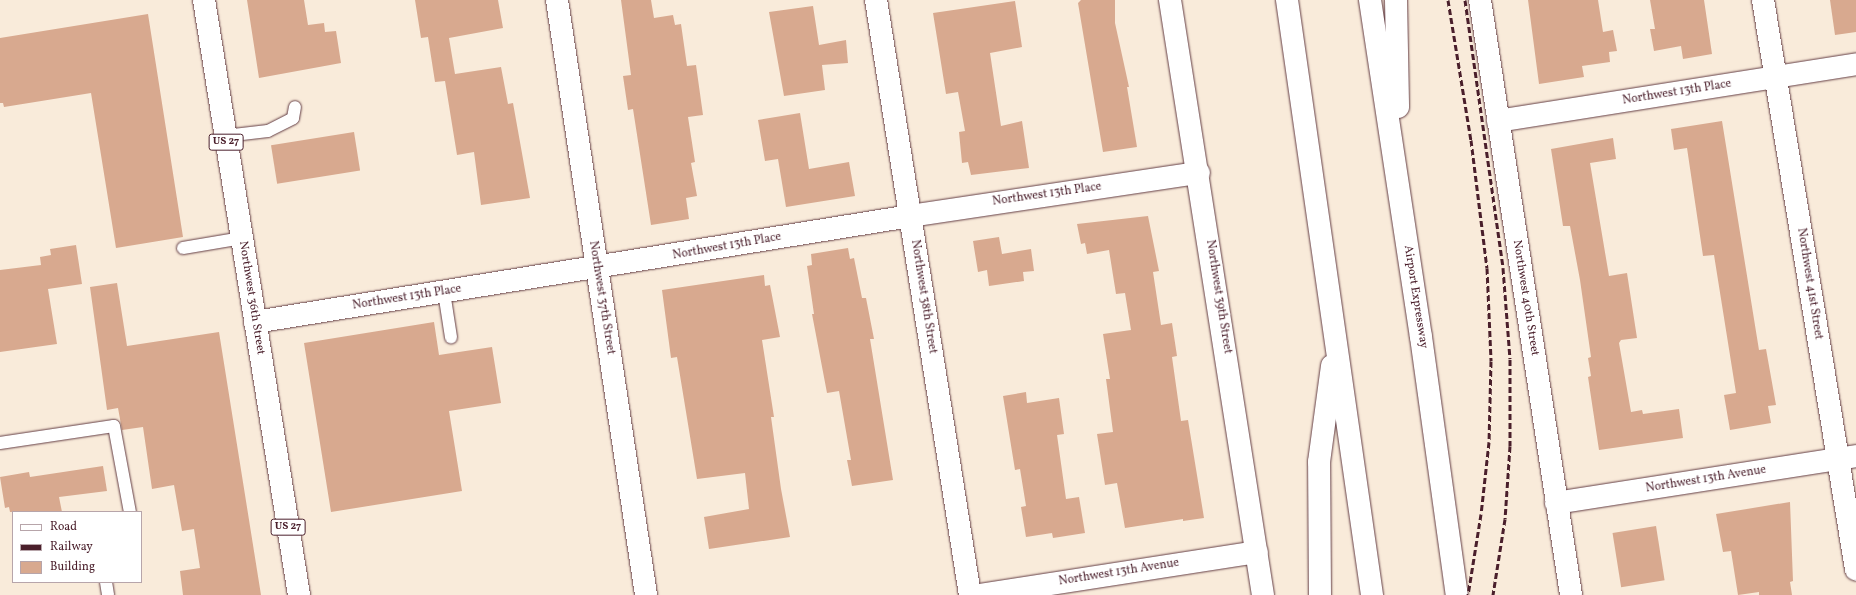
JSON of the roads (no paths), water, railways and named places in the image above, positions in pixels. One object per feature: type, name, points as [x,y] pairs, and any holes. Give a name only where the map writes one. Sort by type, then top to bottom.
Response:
[{"type":"main road","name":"Northwest 36th Street","points":[[204,0],[299,595]]},
{"type":"main road","name":"Northwest 37th Street","points":[[557,0],[646,595]]},
{"type":"main road","name":"Northwest 38th Street","points":[[876,0],[970,595]]},
{"type":"main road","name":"Northwest 39th Street","points":[[1170,0],[1199,173],[1263,595]]},
{"type":"main road","points":[[1287,0],[1372,595]]},
{"type":"main road","name":"Airport Expressway","points":[[1370,0],[1457,595]]},
{"type":"main road","points":[[1396,0],[1402,212]]},
{"type":"main road","name":"Northwest 40th Street","points":[[1480,0],[1571,595]]},
{"type":"main road","name":"Northwest 41st Street","points":[[1763,0],[1774,77],[1847,457],[1856,569]]},
{"type":"main road","name":"Northwest 13th Place","points":[[1498,121],[1856,64]]},
{"type":"main road","name":"Northwest 13th Place","points":[[255,322],[597,268],[910,216],[1199,173]]},
{"type":"main road","points":[[1320,595],[1319,462],[1336,341]]},
{"type":"main road","name":"Northwest 13th Avenue","points":[[1556,503],[1847,457]]},
{"type":"main road","name":"Northwest 13th Avenue","points":[[980,595],[1257,552]]},
{"type":"lane","points":[[226,136],[268,131],[293,118],[295,107]]},
{"type":"lane","points":[[183,248],[242,238]]},
{"type":"lane","points":[[444,292],[451,337]]},
{"type":"lane","points":[[0,443],[114,426],[130,511]]},
{"type":"lane","points":[[106,583],[108,595]]},
{"type":"railway","points":[[1448,0],[1471,140],[1487,268],[1491,361],[1489,442],[1481,514],[1468,595]]},
{"type":"railway","points":[[1465,0],[1503,268],[1510,359],[1510,446],[1505,519],[1493,595]]}]
